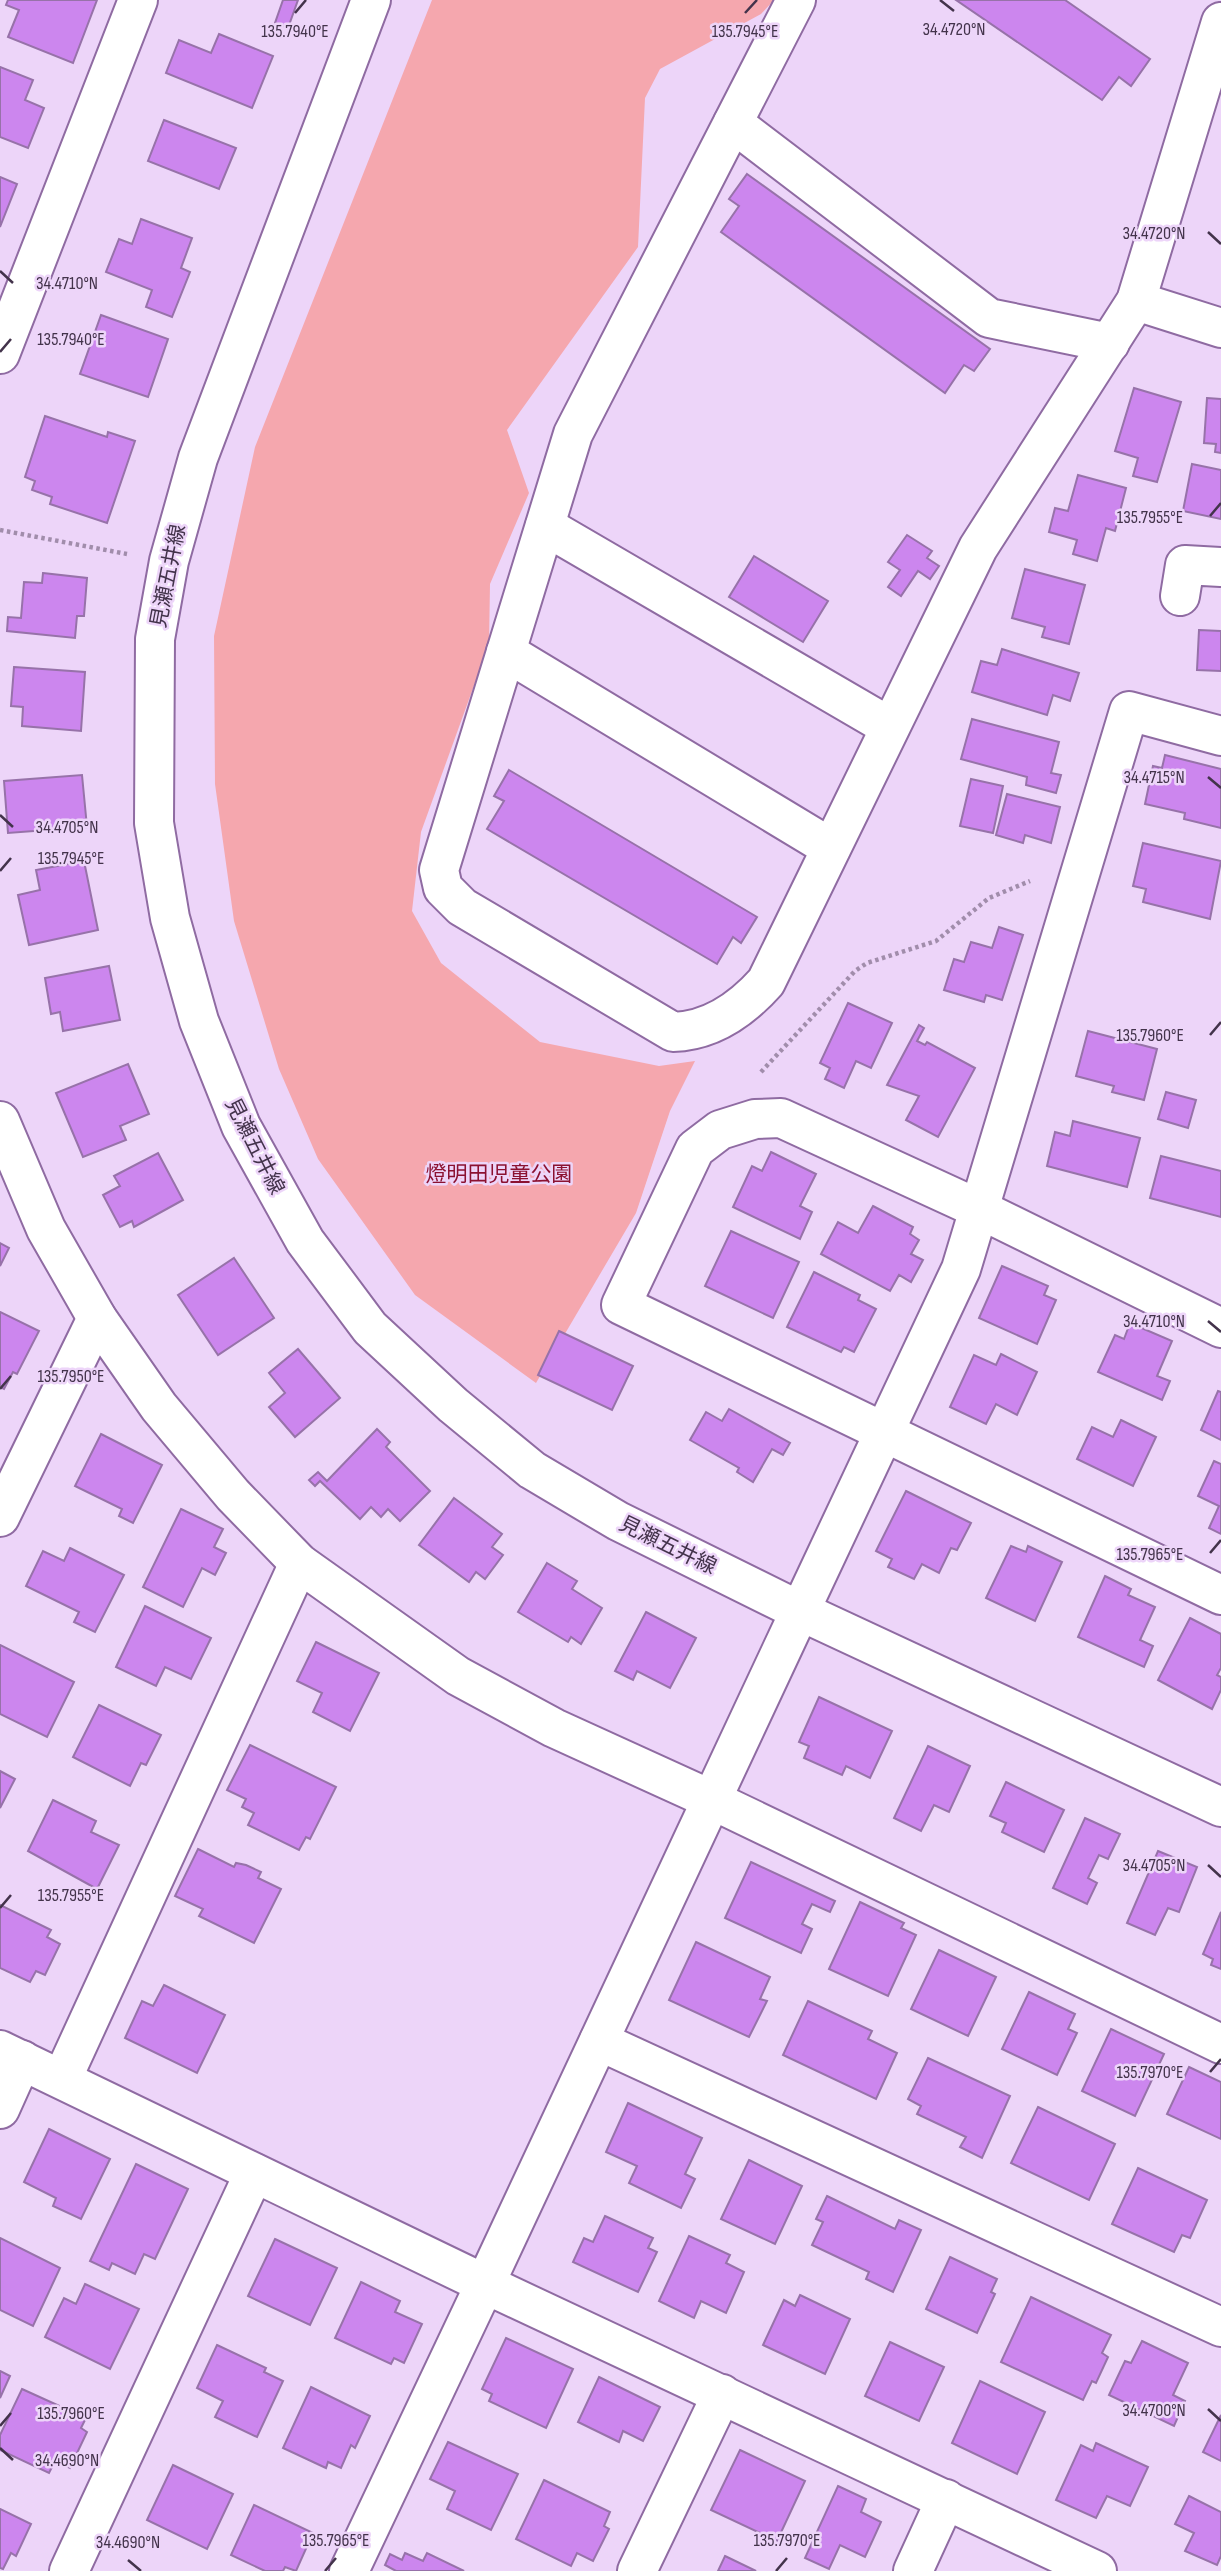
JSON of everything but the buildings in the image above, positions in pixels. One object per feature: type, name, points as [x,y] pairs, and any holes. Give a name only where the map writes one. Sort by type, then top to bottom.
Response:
[{"type":"street","points":[[0,354],[138,0]]},
{"type":"street","name":"見瀬五井線","points":[[371,0],[220,396],[180,517],[155,639],[154,823],[170,918],[199,1021],[236,1115],[304,1241],[370,1328],[453,1405],[532,1470],[618,1521],[800,1611],[1221,1807]]},
{"type":"street","points":[[796,0],[573,434],[439,870],[443,888],[462,907],[673,1032],[687,1032],[713,1024],[744,1006],[766,982],[978,548],[1136,301],[1221,22]]},
{"type":"street","points":[[733,123],[989,318],[1110,343]]},
{"type":"street","points":[[1136,301],[1221,328]]},
{"type":"street","points":[[545,526],[890,727]]},
{"type":"street","points":[[1180,596],[1185,565],[1221,567]]},
{"type":"street","points":[[506,652],[831,848]]},
{"type":"street","points":[[349,2571],[961,1269],[1129,710],[1221,736]]},
{"type":"street","points":[[1221,1328],[979,1209],[781,1118],[755,1119],[720,1130],[695,1149],[621,1305],[1221,1594]]},
{"type":"street","points":[[0,1121],[7,1156],[97,1318],[159,1408],[233,1495],[299,1563],[458,1676],[554,1728],[712,1800],[1221,2044]]},
{"type":"street","points":[[0,1517],[13,1457],[97,1318]]},
{"type":"street","points":[[62,2079],[299,1563]]},
{"type":"street","points":[[599,2041],[1216,2312]]},
{"type":"street","points":[[0,2109],[11,2055],[485,2284],[1097,2571]]},
{"type":"street","points":[[69,2571],[254,2172]]},
{"type":"street","points":[[637,2571],[722,2394]]},
{"type":"street","points":[[913,2571],[946,2499]]},
{"type":"path","points":[[0,530],[169,561]]},
{"type":"path","points":[[720,1130],[748,1085],[855,971],[867,963],[936,941],[989,898],[1010,888],[1034,879],[1076,887]]},
{"type":"green space","name":"燈明田児童公園","points":[[432,0],[774,0],[761,14],[660,69],[645,98],[638,247],[507,430],[529,493],[490,584],[489,644],[421,832],[412,911],[441,963],[540,1042],[659,1066],[695,1061],[670,1111],[636,1213],[536,1383],[415,1295],[318,1159],[279,1069],[234,921],[215,784],[214,636],[255,447]]}]
